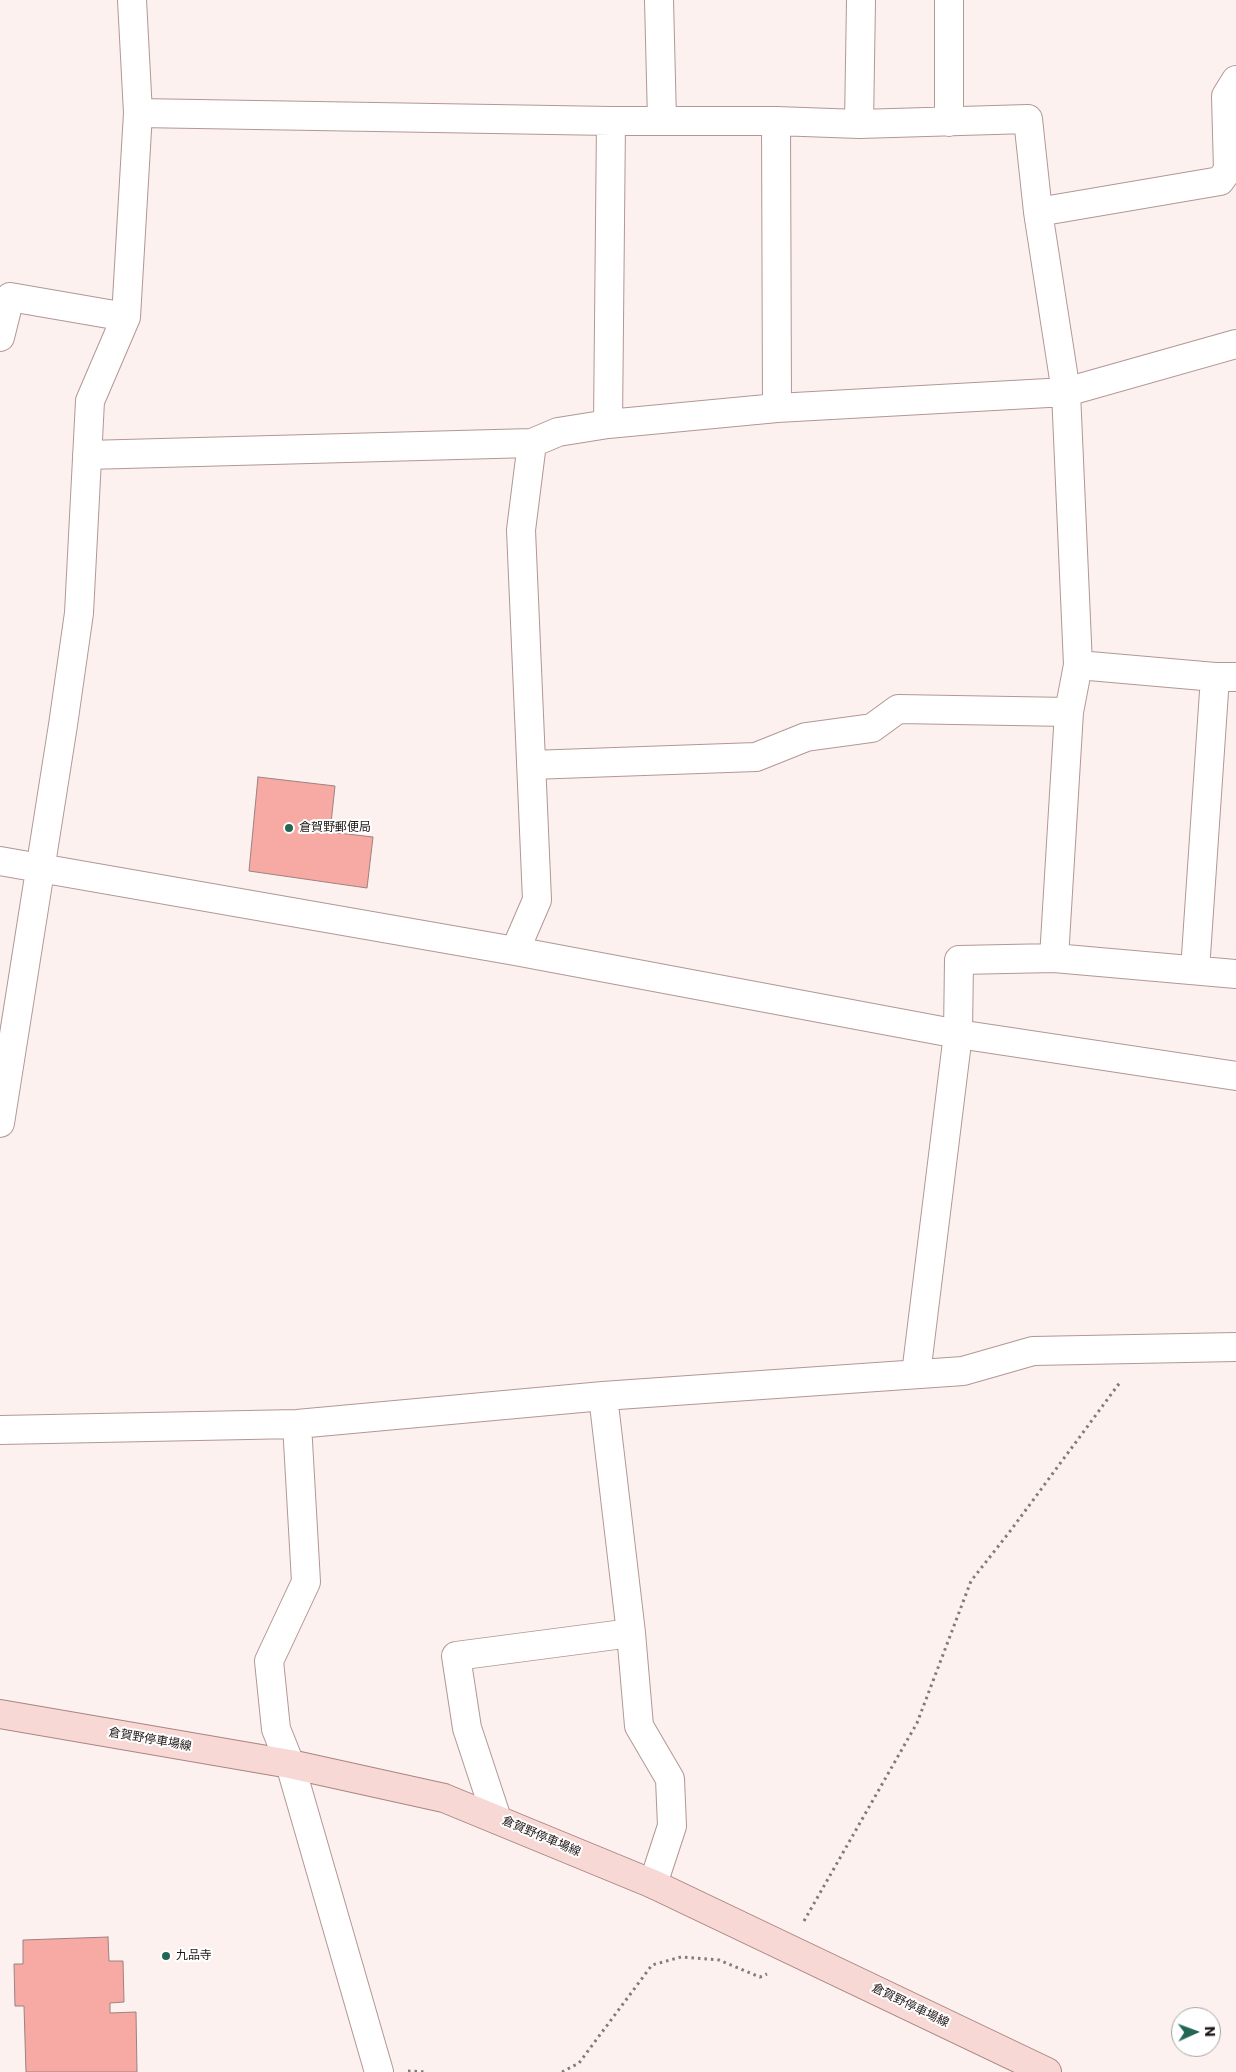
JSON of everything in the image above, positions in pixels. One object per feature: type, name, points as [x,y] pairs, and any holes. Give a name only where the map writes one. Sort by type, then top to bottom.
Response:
[{"type":"main road","name":"倉賀野停車場線","points":[[0,1714],[290,1764],[444,1798],[653,1884],[1046,2072]]},
{"type":"street","points":[[0,1123],[79,613],[90,401],[126,317],[138,113],[132,0]]},
{"type":"street","points":[[660,0],[662,120]]},
{"type":"street","points":[[859,124],[861,0]]},
{"type":"street","points":[[949,0],[949,122]]},
{"type":"street","points":[[1038,212],[1220,181],[1228,170],[1233,90]]},
{"type":"street","points":[[138,113],[611,121],[776,121],[859,124],[1028,118],[1038,212],[1066,392],[1078,665],[1069,712],[1054,958]]},
{"type":"street","points":[[608,424],[611,121]]},
{"type":"street","points":[[776,121],[777,408]]},
{"type":"street","points":[[0,336],[10,298],[126,317]]},
{"type":"street","points":[[87,454],[532,443],[558,432],[608,424],[777,408],[1066,392],[1236,344]]},
{"type":"street","points":[[515,951],[537,900],[521,530],[532,443]]},
{"type":"street","points":[[1078,665],[1226,677],[1195,970]]},
{"type":"street","points":[[531,765],[756,757],[806,737],[872,728],[898,710],[1069,712]]},
{"type":"street","points":[[0,861],[515,951],[958,1034],[1236,1076]]},
{"type":"street","points":[[916,1374],[958,1034],[959,960],[1054,958],[1236,974]]},
{"type":"street","points":[[0,1430],[296,1424],[603,1396],[963,1371],[1033,1351],[1236,1347]]},
{"type":"street","points":[[603,1396],[631,1634],[639,1726],[670,1779],[672,1826],[653,1884]]},
{"type":"street","points":[[296,1424],[306,1582],[269,1661],[276,1729],[290,1764],[379,2072]]},
{"type":"street","points":[[497,1819],[467,1728],[456,1656],[631,1634]]},
{"type":"path","points":[[804,1921],[917,1723],[971,1581],[1012,1530],[1145,1348]]},
{"type":"path","points":[[562,2072],[579,2063],[652,1965],[681,1957],[719,1960],[760,1977],[769,1973]]},
{"type":"building","points":[[258,777],[335,786],[330,832],[373,837],[367,888],[249,871]]},
{"type":"building","points":[[108,1937],[109,1961],[123,1961],[124,2002],[110,2003],[110,2013],[136,2012],[137,2072],[26,2072],[24,2006],[15,2006],[14,1964],[23,1964],[23,1940]]},
{"type":"place","name":"倉賀野郵便局","points":[[289,828]]},
{"type":"place","name":"九品寺","points":[[166,1956]]}]
